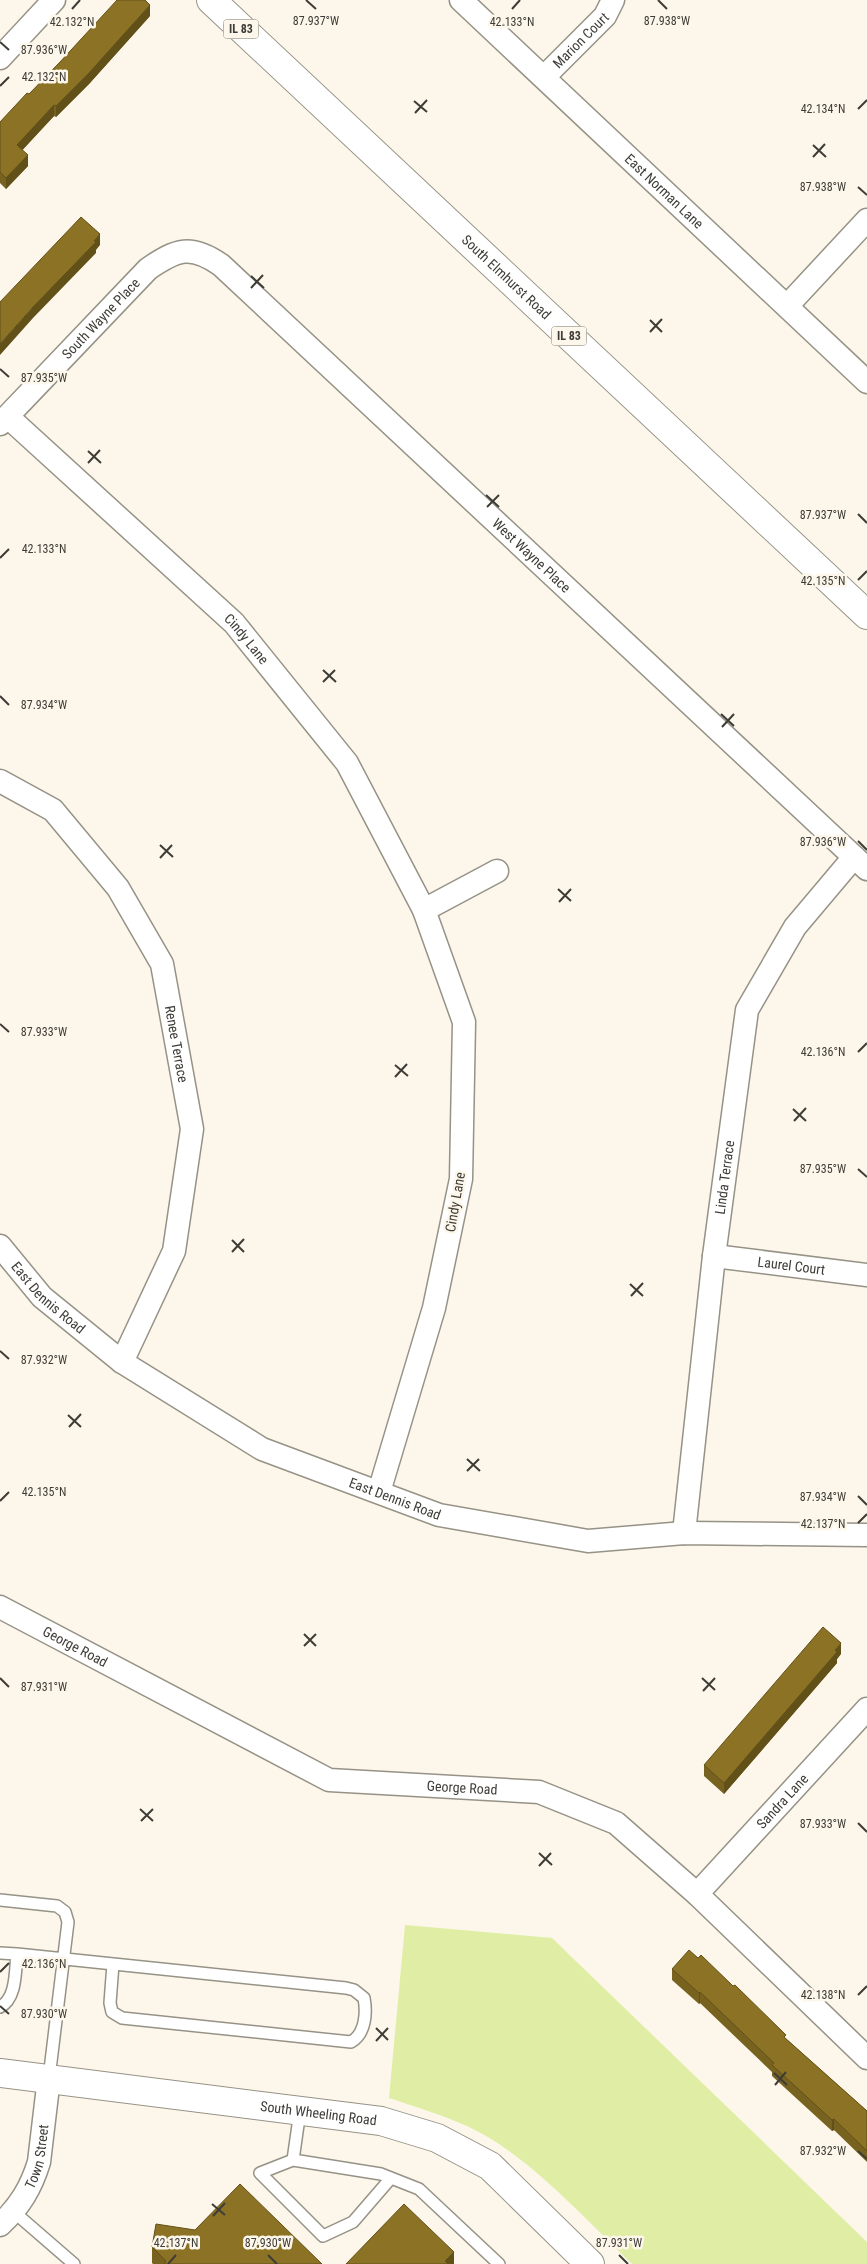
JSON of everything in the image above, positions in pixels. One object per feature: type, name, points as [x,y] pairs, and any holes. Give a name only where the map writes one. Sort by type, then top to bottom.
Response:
[{"type":"main road","name":"South Elmhurst Road","points":[[211,0],[867,615]]},
{"type":"main road","name":"South Wheeling Road","points":[[0,2073],[381,2121],[437,2138],[490,2166],[590,2264]]},
{"type":"street","points":[[0,58],[54,0]]},
{"type":"street","name":"East Norman Lane","points":[[461,0],[867,382]]},
{"type":"street","name":"Marion Court","points":[[544,77],[605,16],[613,0]]},
{"type":"street","points":[[787,306],[867,220]]},
{"type":"street","name":"South Wayne Place","points":[[4,420],[148,269],[170,254],[191,250]]},
{"type":"street","name":"West Wayne Place","points":[[191,250],[208,256],[221,265],[861,863]]},
{"type":"street","name":"Cindy Lane","points":[[4,420],[234,623],[347,763],[424,910],[464,1022],[461,1179],[434,1308],[379,1492]]},
{"type":"street","name":"Renee Terrace","points":[[0,781],[53,810],[118,888],[162,964],[192,1129],[174,1251],[122,1362]]},
{"type":"street","name":"Linda Terrace","points":[[684,1533],[714,1256],[747,1010],[795,927],[861,863]]},
{"type":"street","points":[[424,910],[497,871]]},
{"type":"street","name":"East Dennis Road","points":[[0,1246],[42,1297],[122,1362],[262,1449],[439,1515],[588,1541],[684,1533],[867,1536]]},
{"type":"street","name":"Laurel Court","points":[[714,1256],[867,1275]]},
{"type":"street","name":"George Road","points":[[0,1607],[329,1780],[539,1792],[616,1823],[697,1894],[867,2058]]},
{"type":"street","name":"Sandra Lane","points":[[697,1894],[867,1709]]},
{"type":"street","name":"Town Street","points":[[7,2218],[30,2190],[39,2162],[49,2078]]},
{"type":"lane","points":[[0,1900],[56,1906],[65,1912],[68,1922],[49,2078]]},
{"type":"lane","points":[[0,1953],[113,1964],[354,1990],[364,1998],[361,2033],[351,2042],[122,2018],[112,2012],[110,2003],[113,1964]]},
{"type":"lane","points":[[0,2006],[8,2001],[12,1992],[17,1954]]},
{"type":"lane","points":[[293,2160],[300,2111]]},
{"type":"lane","points":[[391,2178],[353,2222],[323,2236],[260,2173],[293,2160],[381,2174],[391,2178],[420,2190],[499,2264]]},
{"type":"lane","points":[[7,2218],[74,2264]]},
{"type":"green space","points":[[405,1925],[552,1938],[867,2242],[867,2264],[632,2264],[555,2189],[512,2153],[469,2127],[389,2098]]},
{"type":"building","points":[[117,0],[145,0],[150,5],[89,73],[56,106],[54,105],[17,145],[28,155],[6,178],[0,172],[0,122],[60,62]]},
{"type":"building","points":[[81,217],[100,234],[94,241],[96,242],[0,344],[0,302]]},
{"type":"building","points":[[823,1627],[841,1643],[835,1650],[837,1652],[724,1783],[704,1765]]},
{"type":"building","points":[[689,1950],[698,1958],[701,1955],[733,1986],[735,1985],[786,2035],[784,2037],[867,2111],[867,2151],[834,2119],[832,2120],[772,2065],[774,2063],[700,1992],[672,1969]]},
{"type":"building","points":[[240,2184],[322,2264],[164,2264],[166,2261],[152,2247],[156,2224],[195,2230]]},
{"type":"building","points":[[404,2204],[454,2252],[445,2261],[448,2264],[346,2264]]}]
